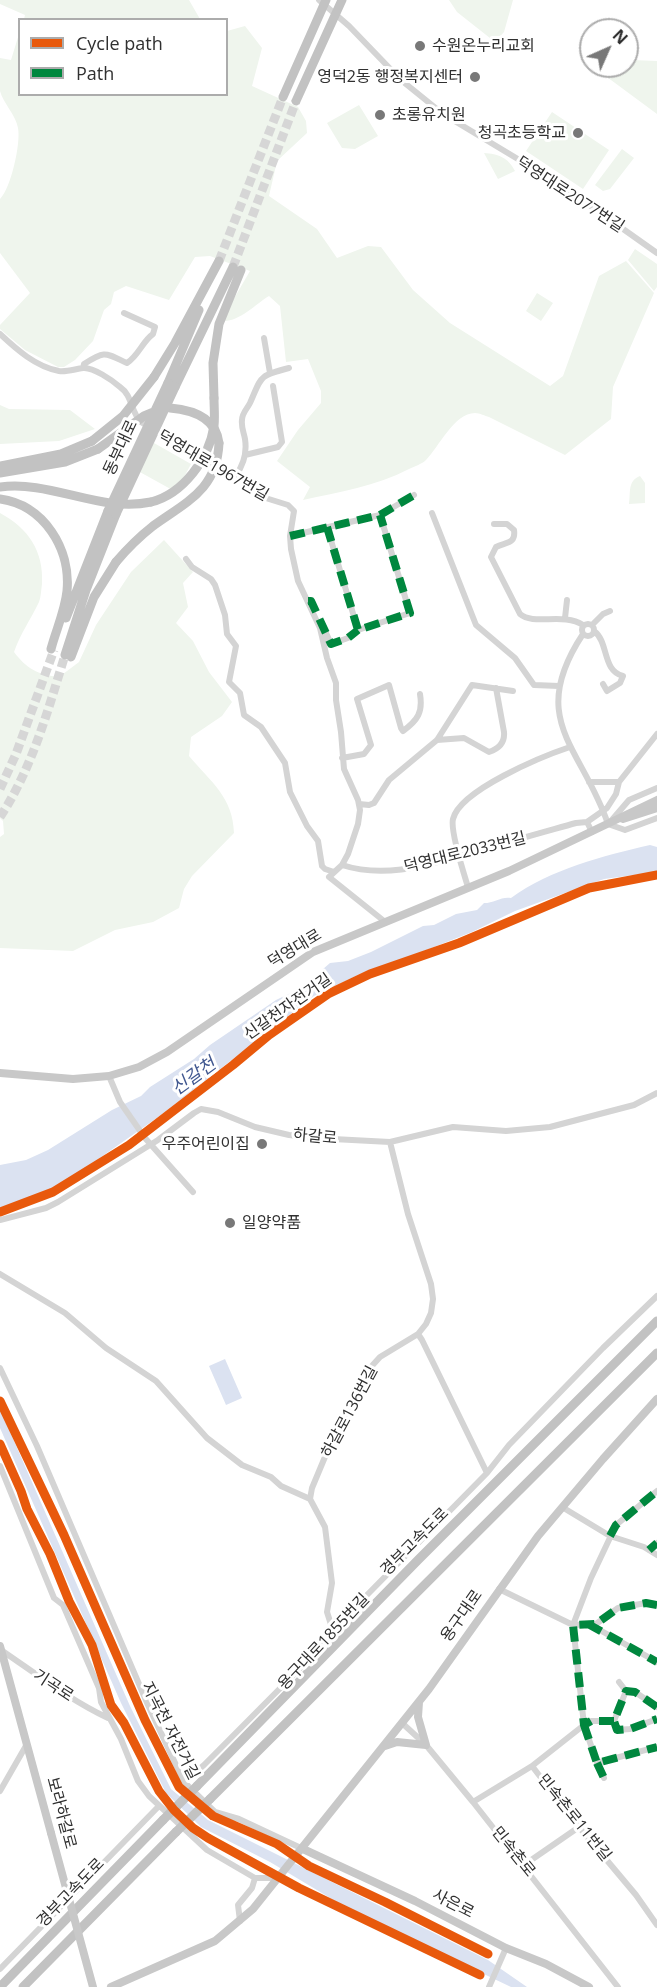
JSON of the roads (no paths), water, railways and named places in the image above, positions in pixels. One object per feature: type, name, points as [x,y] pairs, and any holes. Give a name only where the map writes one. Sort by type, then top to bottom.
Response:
[{"type":"highway","points":[[283,97],[326,0]]},
{"type":"highway","points":[[296,101],[342,0]]},
{"type":"highway","name":"동부대로","points":[[0,466],[61,454],[92,441],[123,416],[154,377],[175,344],[219,261],[172,385]]},
{"type":"highway","name":"동부대로","points":[[0,500],[24,507],[39,517],[51,530],[62,552],[67,592],[52,650],[112,510],[172,385],[237,268],[219,324],[213,363],[214,424],[212,436],[194,471],[171,494],[151,502],[112,510]]},
{"type":"highway","name":"동부대로","points":[[0,473],[65,462],[98,449],[144,416],[170,408],[188,410],[207,420],[216,429],[219,443],[214,469],[204,488],[140,536],[116,562],[90,605],[68,656],[86,590],[112,510]]},
{"type":"highway","points":[[0,487],[18,486],[44,489],[112,510]]},
{"type":"highway","name":"경부고속도로","points":[[0,1987],[434,1544],[657,1321]]},
{"type":"highway","name":"경부고속도로","points":[[23,1987],[657,1353]]},
{"type":"main road","points":[[608,824],[636,808],[657,800]]},
{"type":"main road","points":[[608,824],[657,808]]},
{"type":"main road","name":"덕영대로","points":[[0,1073],[73,1079],[108,1076],[139,1067],[167,1052],[313,952],[509,871],[608,824]]},
{"type":"main road","name":"용구대로","points":[[275,1881],[385,1746],[538,1536],[656,1401]]},
{"type":"main road","name":"보라하갈로","points":[[0,1648],[93,1987]]},
{"type":"main road","points":[[385,1746],[397,1742],[426,1745],[418,1718],[419,1701]]},
{"type":"main road","name":"사은로","points":[[300,1852],[415,1901],[505,1952],[546,1964],[589,1987]]},
{"type":"main road","points":[[111,1987],[124,1984],[215,1941],[253,1909],[275,1881]]},
{"type":"street","name":"덕영대로2077번길","points":[[319,0],[349,26],[400,80],[443,114],[561,185],[657,253]]},
{"type":"street","points":[[83,368],[84,364],[102,353],[127,363],[137,354],[146,339],[153,334],[155,327],[124,313]]},
{"type":"street","name":"덕영대로1967번길","points":[[0,334],[24,355],[51,369],[62,371],[89,368],[115,383],[129,397],[134,414],[141,422],[216,469],[236,475],[256,495],[292,507],[294,511],[290,536],[291,549],[298,581],[320,628],[336,683],[336,700],[342,735],[342,758],[346,777],[359,804]]},
{"type":"street","points":[[264,338],[270,373]]},
{"type":"street","points":[[236,475],[245,455],[243,415],[259,381],[265,375],[289,368]]},
{"type":"street","points":[[245,455],[278,447],[282,442],[273,386]]},
{"type":"street","points":[[290,536],[380,515],[414,495]]},
{"type":"street","points":[[432,513],[478,629],[515,658],[534,685],[559,686]]},
{"type":"street","points":[[308,601],[311,601],[331,644],[348,638],[358,630],[410,613],[380,515]]},
{"type":"street","points":[[494,525],[507,524],[514,530],[512,541],[496,547],[491,557],[520,614],[530,619],[565,618],[584,625],[589,624],[599,636],[612,670],[623,676],[620,683],[607,691],[603,684]]},
{"type":"street","points":[[327,527],[358,630]]},
{"type":"street","points":[[186,559],[192,567],[211,579],[215,585],[225,615],[227,634],[237,646],[230,673],[230,683],[240,693],[244,715],[258,724],[285,764],[290,792],[318,842],[322,866],[334,872]]},
{"type":"street","points":[[565,618],[567,600]]},
{"type":"street","points":[[583,634],[588,636],[603,614],[609,611]]},
{"type":"street","points":[[584,625],[583,634],[569,656],[559,686],[560,716],[570,747],[604,810],[608,824],[625,830],[657,818]]},
{"type":"street","points":[[342,758],[364,754],[371,746],[357,699],[389,685],[401,728],[404,731],[412,725],[422,709],[420,694]]},
{"type":"street","points":[[384,921],[331,881],[329,877],[342,865],[356,835],[360,817],[359,804],[374,803],[389,780],[437,740],[472,685],[513,691]]},
{"type":"street","points":[[437,740],[464,738],[489,752],[498,748],[504,740],[504,732],[496,688]]},
{"type":"street","name":"덕영대로2033번길","points":[[342,865],[354,869],[403,871],[435,864],[576,823],[587,822],[604,810],[616,794],[619,782],[657,734]]},
{"type":"street","points":[[468,887],[452,824],[454,815],[460,807],[491,782],[536,759],[570,747]]},
{"type":"street","points":[[589,782],[619,782]]},
{"type":"street","name":"덕영대로","points":[[608,824],[629,800],[657,788]]},
{"type":"street","points":[[587,822],[592,832]]},
{"type":"street","points":[[108,1076],[120,1102],[145,1138],[193,1192]]},
{"type":"street","name":"하갈로","points":[[0,1220],[46,1208],[153,1147],[201,1109],[218,1112],[255,1127],[289,1135],[390,1142],[453,1127],[506,1131],[550,1126],[633,1105],[657,1093]]},
{"type":"street","name":"하갈로136번길","points":[[310,1499],[312,1488],[336,1433],[370,1368],[380,1358],[418,1334],[431,1313],[433,1299],[431,1284],[408,1214],[390,1142]]},
{"type":"street","points":[[0,1274],[65,1313],[106,1348],[156,1381],[207,1438],[242,1465],[271,1477],[281,1486],[310,1499],[325,1527],[332,1583],[327,1612],[334,1634]]},
{"type":"street","name":"용구대로1855번길","points":[[184,1782],[204,1766],[334,1634],[365,1597],[487,1473],[509,1445],[657,1296]]},
{"type":"street","points":[[418,1334],[487,1473]]},
{"type":"street","points":[[0,1368],[37,1446],[148,1705],[184,1782],[216,1812],[240,1819],[300,1852]]},
{"type":"street","points":[[0,1466],[54,1598],[63,1605],[99,1688],[101,1702],[121,1739],[138,1781],[158,1806],[207,1850],[255,1878],[275,1881]]},
{"type":"street","points":[[604,1778],[584,1725],[573,1625],[616,1525],[657,1491]]},
{"type":"street","points":[[562,1507],[610,1536],[657,1555]]},
{"type":"street","points":[[648,1550],[657,1543]]},
{"type":"street","points":[[499,1589],[573,1625],[596,1624],[618,1608],[646,1603],[657,1605]]},
{"type":"street","points":[[588,1624],[657,1662]]},
{"type":"street","name":"기곡로","points":[[0,1648],[20,1665],[87,1708],[109,1718]]},
{"type":"street","points":[[619,1682],[626,1691],[635,1692],[657,1707]]},
{"type":"street","points":[[626,1691],[614,1721],[617,1730],[630,1729],[657,1719]]},
{"type":"street","points":[[532,1766],[591,1721],[614,1721]]},
{"type":"street","name":"민속촌로","points":[[402,1723],[426,1745],[473,1802],[618,1987]]},
{"type":"street","points":[[0,1791],[27,1743]]},
{"type":"street","points":[[597,1763],[657,1747]]},
{"type":"street","name":"민속촌로11번길","points":[[473,1802],[532,1766],[636,1895],[657,1925]]},
{"type":"street","points":[[0,1969],[158,1806]]},
{"type":"street","points":[[524,1865],[579,1827]]},
{"type":"street","points":[[240,1921],[238,1905],[252,1888],[255,1878]]},
{"type":"street","points":[[490,1986],[505,1952]]},
{"type":"water","name":"신갈천","points":[[650,845],[657,847],[657,872],[604,879],[515,911],[472,932],[360,974],[314,996],[161,1115],[67,1181],[33,1198],[0,1209],[0,1165],[26,1160],[48,1150],[112,1110],[141,1096],[150,1087],[194,1059],[210,1045],[276,1000],[301,988],[330,963],[348,961],[423,926],[434,925],[456,914],[477,910],[484,903],[511,898],[560,871]]},
{"type":"water","points":[[225,1359],[242,1398],[226,1405],[209,1366]]},
{"type":"water","points":[[0,1409],[130,1706],[171,1789],[208,1820],[488,1960],[527,1987],[511,1987],[352,1911],[270,1862],[201,1827],[166,1793],[121,1703],[0,1428]]},
{"type":"tunnel","points":[[219,261],[283,97]]},
{"type":"tunnel","points":[[233,267],[296,101]]},
{"type":"tunnel","points":[[0,789],[16,754],[54,650]]},
{"type":"tunnel","points":[[0,817],[30,759],[65,655]]},
{"type":"place","name":"수원온누리교회","points":[[420,46]]},
{"type":"place","name":"영덕2동 행정복지센터","points":[[475,77]]},
{"type":"place","name":"초롱유치원","points":[[380,115]]},
{"type":"place","name":"청곡초등학교","points":[[578,133]]},
{"type":"place","name":"우주어린이집","points":[[262,1144]]},
{"type":"place","name":"일양약품","points":[[230,1223]]}]
